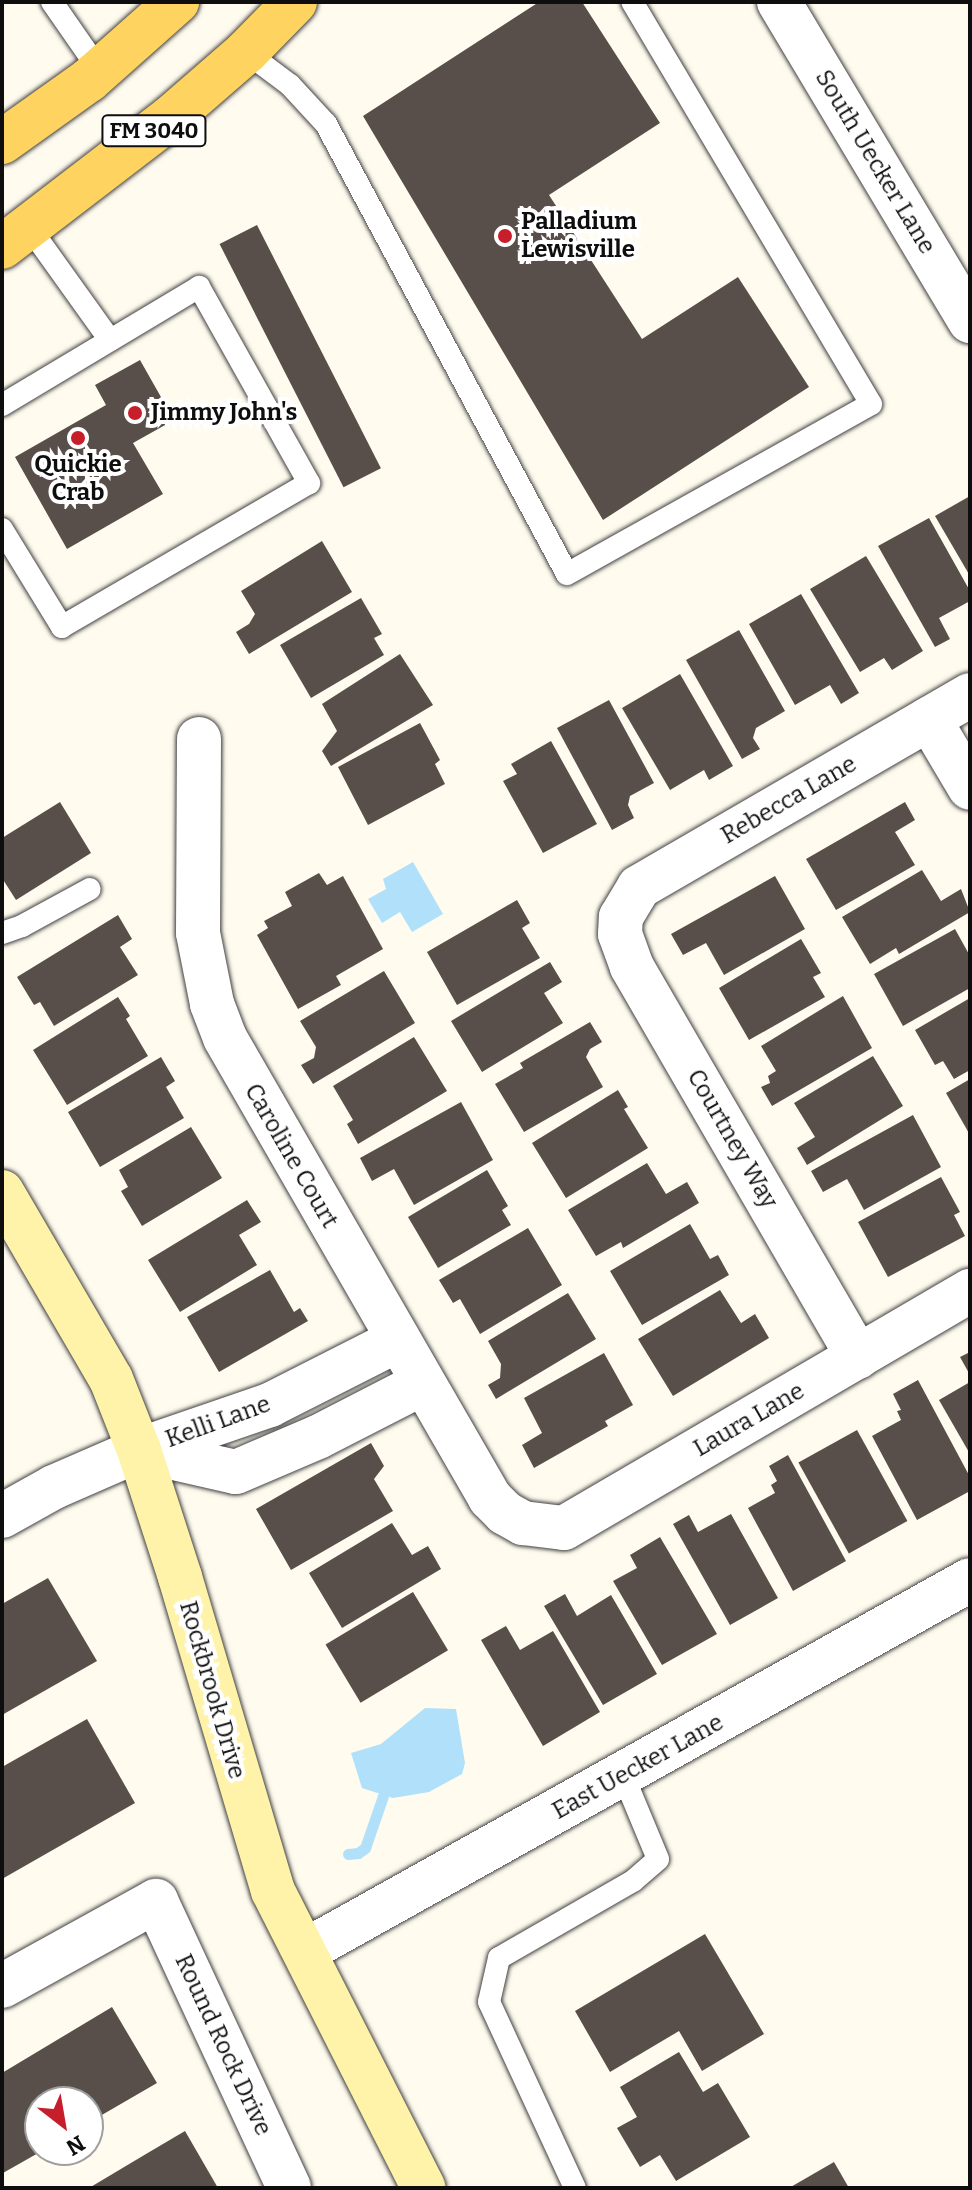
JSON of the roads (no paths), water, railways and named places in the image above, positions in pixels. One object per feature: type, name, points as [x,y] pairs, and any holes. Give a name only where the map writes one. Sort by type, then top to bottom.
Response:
[{"type":"main road","name":"FM 3040","points":[[2,142],[100,71],[177,2]]},
{"type":"main road","name":"FM 3040","points":[[16,237],[170,118],[246,52],[295,2]]},
{"type":"street","name":"South Uecker Lane","points":[[779,2],[965,303]]},
{"type":"street","name":"Rebecca Lane","points":[[621,917],[639,887],[970,695]]},
{"type":"street","points":[[929,719],[970,788]]},
{"type":"street","name":"Caroline Court","points":[[199,739],[198,933],[212,1004],[242,1070],[490,1498],[523,1523]]},
{"type":"street","name":"Courtney Way","points":[[621,917],[620,934],[628,959],[858,1357]]},
{"type":"street","name":"Rockbrook Drive","points":[[4,1198],[111,1379],[139,1450],[273,1891],[424,2188]]},
{"type":"street","name":"Laura Lane","points":[[523,1523],[564,1528],[970,1291]]},
{"type":"street","name":"Kelli Lane","points":[[139,1450],[270,1405],[398,1340]]},
{"type":"street","name":"Kelli Lane","points":[[139,1450],[236,1472],[318,1437],[423,1383]]},
{"type":"street","points":[[2,1516],[54,1487],[139,1450]]},
{"type":"street","name":"East Uecker Lane","points":[[305,1951],[970,1580]]},
{"type":"street","name":"Round Rock Drive","points":[[2,1986],[156,1901],[289,2188]]},
{"type":"lane","points":[[52,2],[100,71]]},
{"type":"lane","points":[[246,52],[290,85],[326,124],[567,574],[871,404],[632,2]]},
{"type":"lane","points":[[16,237],[110,340]]},
{"type":"lane","points":[[2,405],[199,287],[309,483],[62,627],[2,529]]},
{"type":"lane","points":[[2,933],[22,926],[90,889]]},
{"type":"lane","points":[[575,2188],[489,2002],[499,1958],[633,1881],[658,1859],[623,1775]]},
{"type":"water","points":[[413,862],[443,914],[412,932],[400,912],[382,923],[368,899],[386,889],[383,879]]},
{"type":"water","points":[[425,1708],[456,1709],[465,1763],[462,1774],[429,1792],[393,1798],[362,1788],[351,1753],[381,1744]]},
{"type":"waterway","points":[[348,1854],[365,1848],[383,1796]]},
{"type":"place","name":"Palladium Lewisville","points":[[505,236]]},
{"type":"place","name":"Jimmy John's","points":[[135,413]]},
{"type":"place","name":"Quickie Crab","points":[[78,438]]}]
